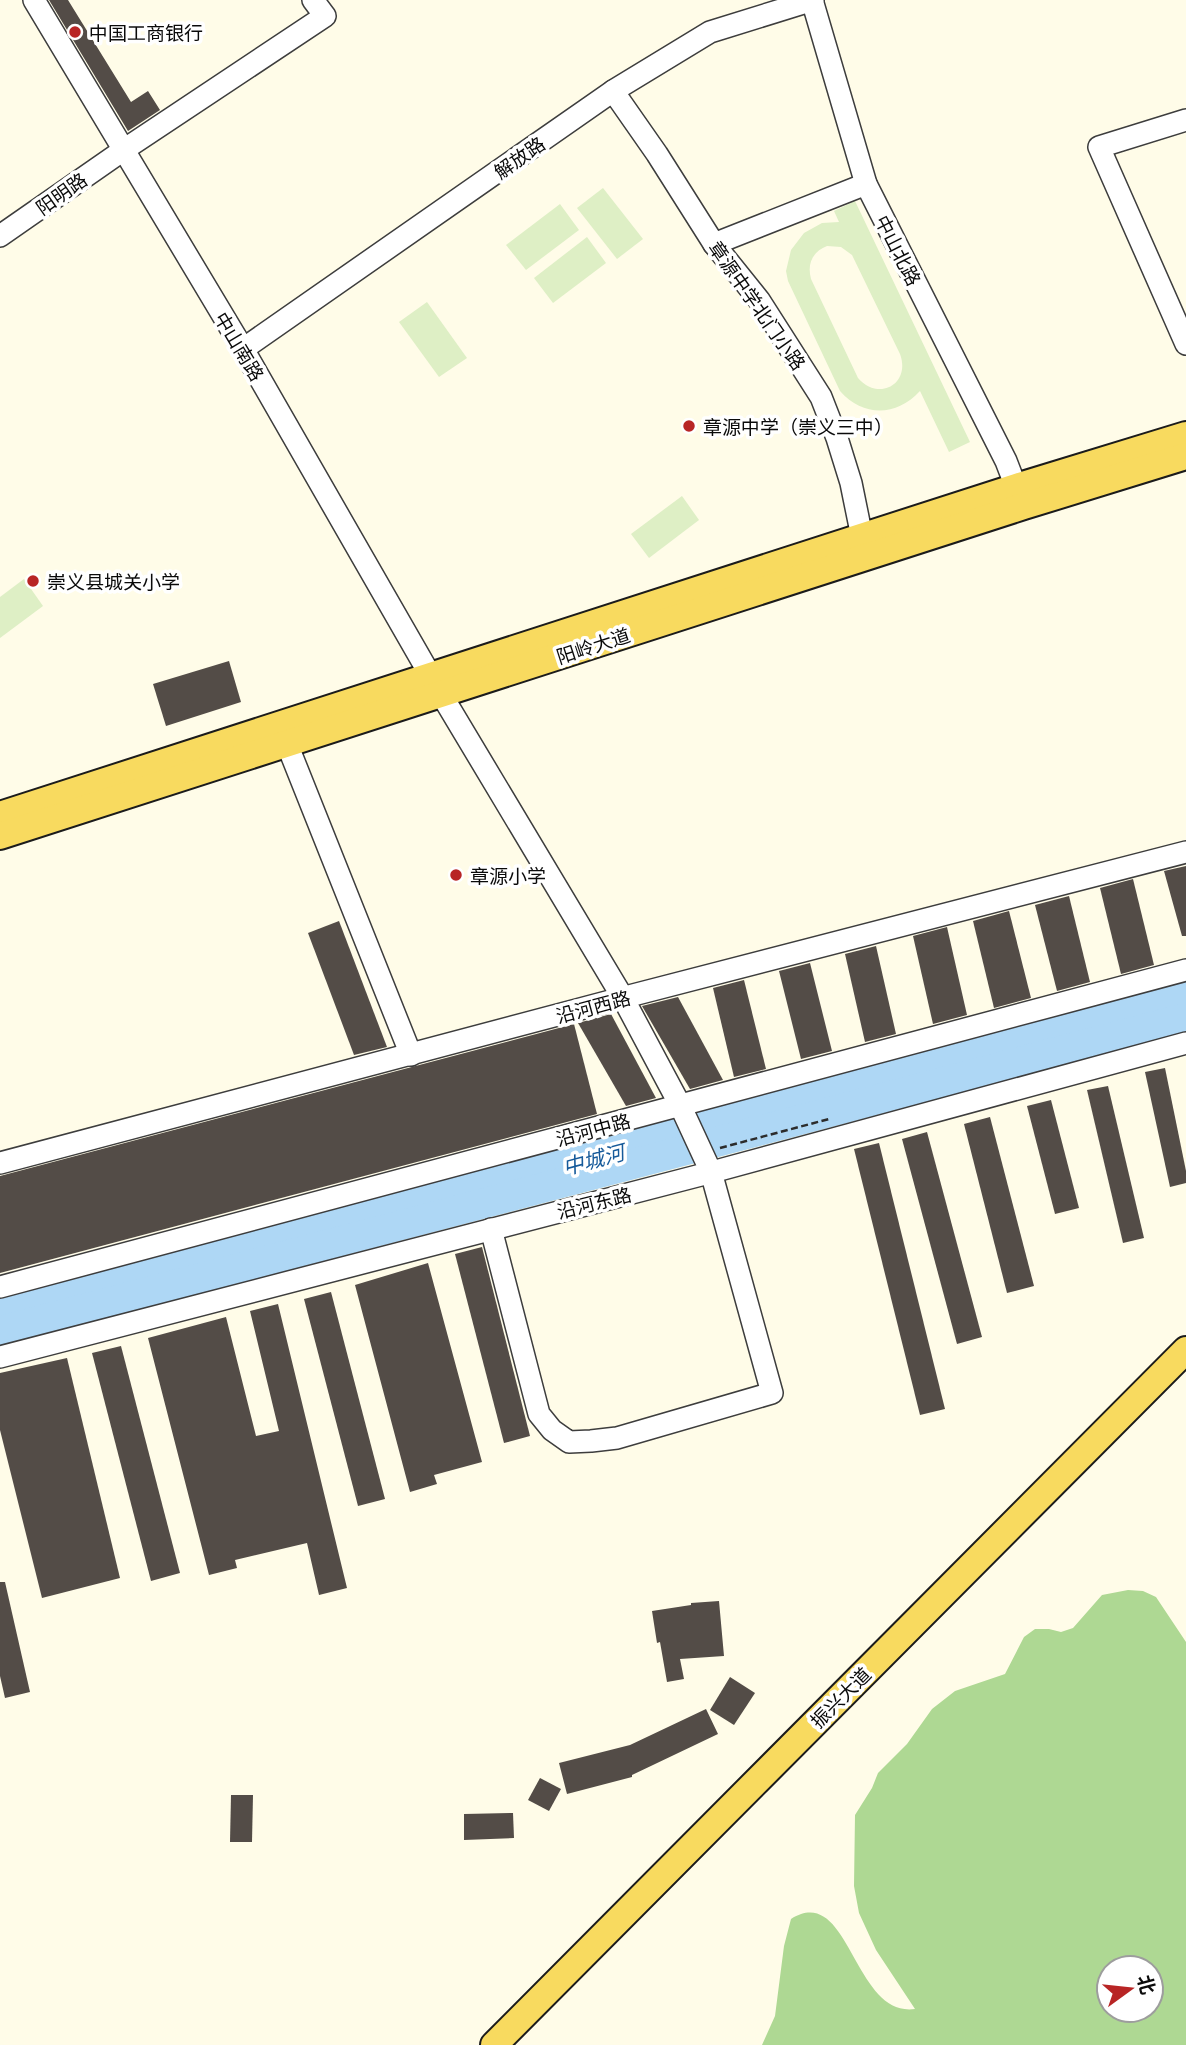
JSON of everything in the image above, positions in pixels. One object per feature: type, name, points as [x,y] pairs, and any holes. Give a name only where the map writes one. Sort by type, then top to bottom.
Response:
[{"type":"main road","name":"阳岭大道","points":[[0,836],[287,744],[435,685],[862,537],[1186,435]]},
{"type":"main road","name":"阳岭大道","points":[[0,815],[1186,456]]},
{"type":"main road","name":"振兴大道","points":[[494,2045],[1186,1350]]},
{"type":"main road","name":"振兴大道","points":[[509,2045],[1186,1365]]},
{"type":"street","name":"中山南路","points":[[34,0],[243,349],[435,685],[623,998],[707,1163],[772,1393],[617,1438],[569,1442],[552,1430],[539,1414],[491,1228]]},
{"type":"street","name":"阳明路","points":[[0,236],[325,16],[313,0]]},
{"type":"street","name":"解放路","points":[[243,349],[613,91],[710,32],[813,0]]},
{"type":"street","name":"中山北路","points":[[813,0],[866,184],[1006,461],[1016,487]]},
{"type":"street","name":"章源中学北门小路","points":[[613,91],[714,244],[759,300],[821,397],[851,483],[862,537]]},
{"type":"street","points":[[1186,120],[1099,147],[1186,344]]},
{"type":"street","points":[[714,244],[866,184]]},
{"type":"street","points":[[287,744],[411,1055]]},
{"type":"street","name":"沿河西路","points":[[0,1163],[1186,852]]},
{"type":"street","name":"沿河中路","points":[[0,1287],[683,1112],[1186,970]]},
{"type":"street","name":"沿河东路","points":[[0,1357],[491,1228],[707,1163],[1186,1043]]},
{"type":"green space","points":[[603,188],[643,239],[617,259],[577,208]]},
{"type":"green space","points":[[855,201],[970,442],[949,452],[920,391],[901,405],[880,410],[859,406],[840,391],[788,281],[786,271],[791,250],[804,233],[822,223],[839,222],[834,211]],"holes":[[[827,246],[841,247],[852,255],[900,354],[901,374],[897,381],[883,389],[875,389],[858,378],[811,279],[810,264],[814,255]]]},
{"type":"green space","points":[[560,204],[579,230],[526,270],[506,245]]},
{"type":"green space","points":[[587,237],[606,263],[553,303],[534,278]]},
{"type":"green space","points":[[427,302],[467,358],[439,377],[399,322]]},
{"type":"green space","points":[[682,496],[699,520],[649,558],[631,534]]},
{"type":"green space","points":[[24,579],[43,606],[0,638],[0,597]]},
{"type":"green space","points":[[1128,1590],[1143,1591],[1156,1597],[1186,1642],[1186,2045],[762,2045],[775,2016],[784,1946],[791,1919],[811,1913],[827,1919],[840,1934],[878,1994],[894,2006],[915,2009],[876,1950],[859,1913],[854,1886],[855,1815],[878,1773],[907,1744],[932,1709],[955,1691],[1005,1674],[1024,1637],[1035,1629],[1061,1632],[1073,1628],[1102,1595]]},
{"type":"building","points":[[49,0],[68,0],[131,102],[148,91],[160,110],[128,131]]},
{"type":"building","points":[[229,661],[241,702],[166,726],[153,684]]},
{"type":"building","points":[[1186,866],[1186,936],[1182,936],[1164,871]]},
{"type":"building","points":[[1133,879],[1154,965],[1121,974],[1100,888]]},
{"type":"building","points":[[1069,896],[1090,982],[1057,991],[1035,905]]},
{"type":"building","points":[[1009,911],[1031,998],[994,1008],[973,921]]},
{"type":"building","points":[[339,921],[387,1047],[354,1055],[308,933]]},
{"type":"building","points":[[947,927],[967,1015],[933,1024],[913,936]]},
{"type":"building","points":[[876,946],[896,1034],[865,1042],[845,954]]},
{"type":"building","points":[[810,963],[832,1051],[801,1059],[779,971]]},
{"type":"building","points":[[744,980],[766,1069],[734,1077],[713,988]]},
{"type":"building","points":[[678,997],[723,1080],[690,1089],[642,1006]]},
{"type":"building","points":[[611,1014],[656,1098],[626,1106],[578,1023]]},
{"type":"building","points":[[574,1024],[597,1114],[0,1273],[0,1176]]},
{"type":"building","points":[[1165,1068],[1186,1171],[1186,1183],[1170,1187],[1145,1072]]},
{"type":"building","points":[[1108,1086],[1144,1238],[1123,1243],[1087,1090]]},
{"type":"building","points":[[1051,1100],[1079,1208],[1055,1214],[1027,1106]]},
{"type":"building","points":[[990,1117],[1034,1286],[1007,1293],[964,1124]]},
{"type":"building","points":[[927,1132],[982,1337],[957,1344],[902,1139]]},
{"type":"building","points":[[879,1143],[945,1409],[920,1415],[854,1149]]},
{"type":"building","points":[[482,1247],[530,1436],[504,1443],[455,1254]]},
{"type":"building","points":[[428,1263],[482,1462],[434,1475],[437,1484],[410,1492],[355,1285]]},
{"type":"building","points":[[331,1292],[385,1499],[358,1506],[304,1299]]},
{"type":"building","points":[[278,1304],[347,1588],[319,1595],[307,1543],[235,1560],[237,1568],[209,1575],[148,1338],[226,1317],[256,1436],[279,1431],[250,1311]]},
{"type":"building","points":[[121,1346],[180,1573],[151,1581],[92,1353]]},
{"type":"building","points":[[67,1358],[120,1578],[42,1598],[0,1430],[0,1373]]},
{"type":"building","points":[[0,1582],[5,1582],[30,1692],[5,1698],[0,1676]]},
{"type":"building","points":[[719,1601],[724,1656],[680,1659],[684,1679],[667,1682],[652,1611],[691,1603]]},
{"type":"building","points":[[730,1677],[755,1693],[734,1725],[710,1710]]},
{"type":"building","points":[[706,1709],[718,1734],[632,1777],[567,1794],[559,1763],[630,1745]]},
{"type":"building","points":[[540,1778],[561,1789],[549,1811],[528,1800]]},
{"type":"building","points":[[231,1795],[253,1795],[252,1842],[230,1842]]},
{"type":"building","points":[[513,1813],[514,1838],[464,1840],[464,1814]]},
{"type":"waterway","name":"中城河","points":[[0,1306],[1186,995]]},
{"type":"waterway","name":"中城河","points":[[0,1331],[1186,1018]]},
{"type":"place","name":"中国工商银行","points":[[75,32]]},
{"type":"place","name":"章源中学（崇义三中）","points":[[689,426]]},
{"type":"place","name":"崇义县城关小学","points":[[33,581]]},
{"type":"place","name":"章源小学","points":[[456,875]]}]
